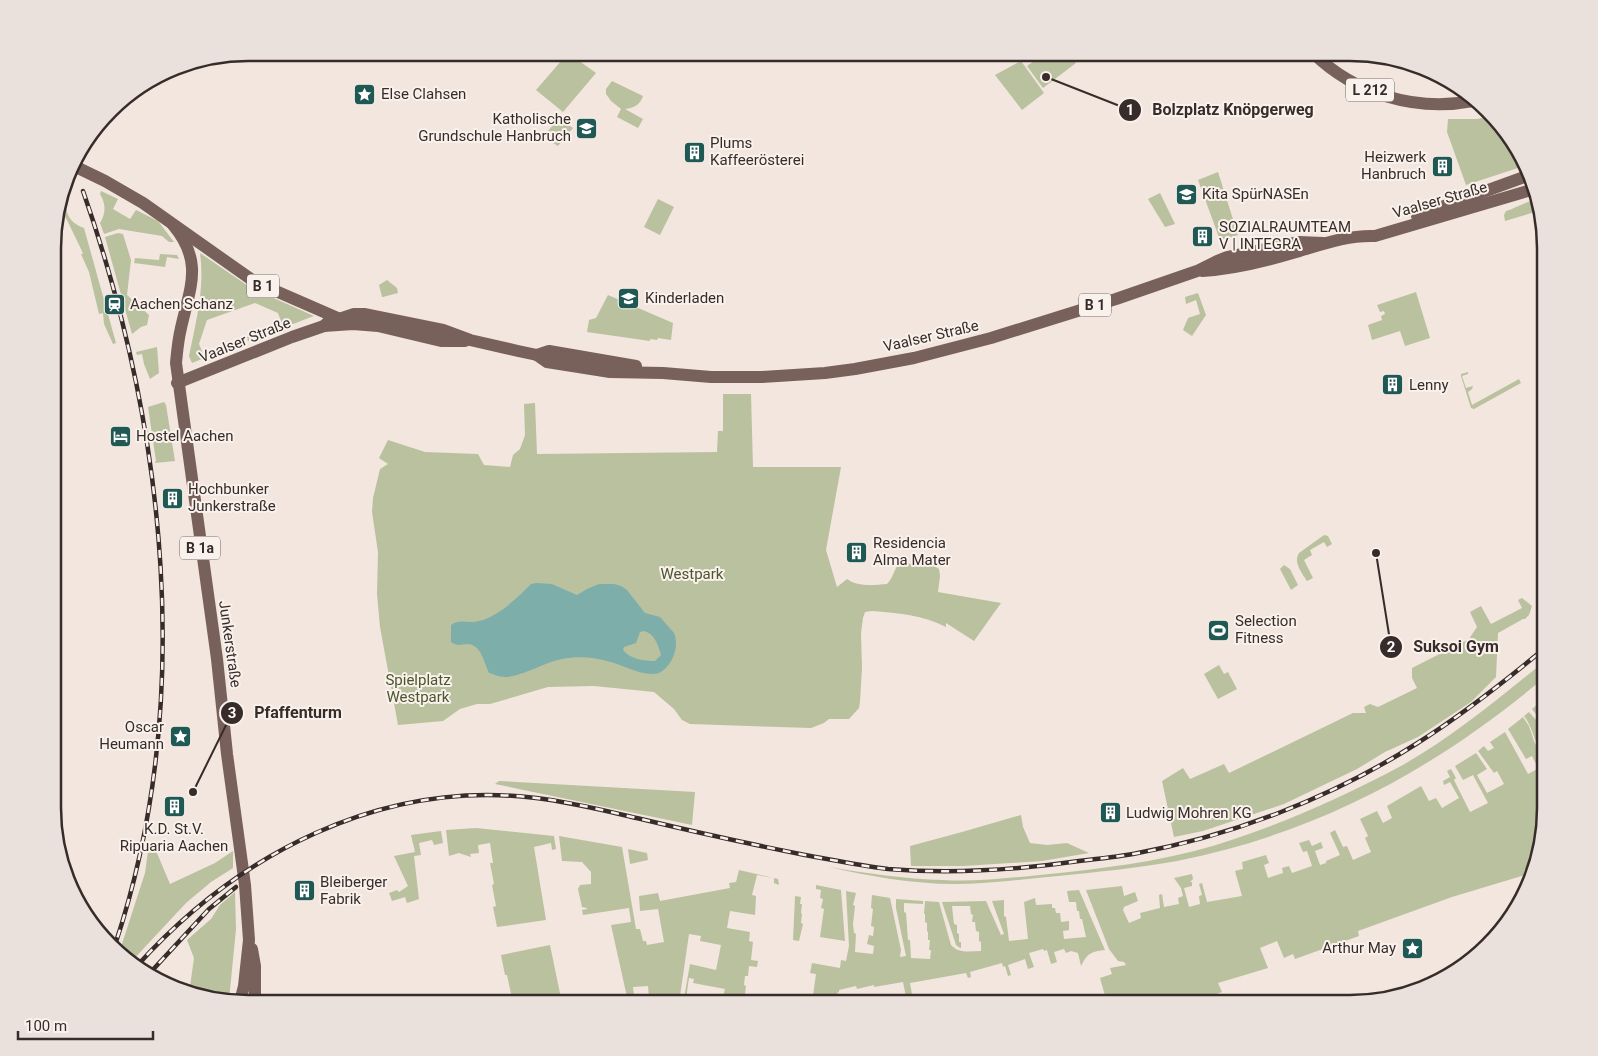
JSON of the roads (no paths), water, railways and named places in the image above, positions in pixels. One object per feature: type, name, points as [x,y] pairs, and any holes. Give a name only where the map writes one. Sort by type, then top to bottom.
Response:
[{"type":"main road","name":"L 212","points":[[1324,61],[1338,73],[1358,85],[1388,98],[1436,104],[1466,102]]},
{"type":"main road","name":"B 1","points":[[79,169],[144,203],[255,282],[337,319]]},
{"type":"main road","name":"Vaalser Straße","points":[[1357,236],[1370,228],[1412,218],[1523,177]]},
{"type":"main road","name":"Vaalser Straße","points":[[178,384],[292,337],[324,326],[337,319],[354,314],[376,316],[438,329],[470,340],[538,354],[548,351],[637,366],[663,373],[719,377],[762,377],[825,373],[884,364],[944,351],[1116,299],[1197,271],[1221,270],[1296,252],[1324,243],[1357,236],[1375,236],[1528,191]]},
{"type":"main road","name":"Junkerstraße","points":[[173,225],[182,235],[190,250],[192,269],[190,290],[181,328],[176,363],[217,659],[227,754],[245,885],[249,940],[242,994]]},
{"type":"main road","name":"Vaalser Straße","points":[[337,319],[353,324],[378,326],[441,341],[470,340]]},
{"type":"main road","name":"Junkerstraße","points":[[249,940],[255,966],[255,995]]},
{"type":"water","points":[[531,584],[552,584],[577,595],[599,584],[621,586],[627,590],[645,613],[660,617],[674,633],[676,644],[674,656],[664,670],[653,674],[647,674],[602,660],[573,657],[555,661],[510,677],[502,677],[489,673],[476,647],[467,644],[457,645],[451,642],[451,625],[461,621],[479,621],[494,615]],"holes":[[[640,632],[648,632],[656,640],[661,655],[655,661],[633,657],[623,650],[624,647],[636,643]]]},
{"type":"railway","points":[[83,191],[112,282],[134,375],[151,470],[160,566],[162,662],[156,758],[140,853],[116,940]]},
{"type":"railway","points":[[142,961],[176,927],[219,890],[266,859],[316,833],[368,813],[422,801],[478,795],[536,798],[589,807],[784,851],[888,869],[936,871],[1008,869],[1120,856],[1170,846],[1244,826],[1315,798],[1350,781],[1416,744],[1450,722],[1537,654]]},
{"type":"railway","points":[[154,969],[209,909],[236,887]]},
{"type":"place","name":"Bolzplatz Knöpgerweg","points":[[1046,77]]},
{"type":"place","name":"Else Clahsen","points":[[365,94]]},
{"type":"place","name":"Katholische Grundschule Hanbruch","points":[[587,128]]},
{"type":"place","name":"Plums Kaffeerösterei","points":[[694,152]]},
{"type":"place","name":"Heizwerk Hanbruch","points":[[1442,166]]},
{"type":"place","name":"Kita SpürNASEn","points":[[1186,194]]},
{"type":"place","name":"SOZIALRAUMTEAM V | INTEGRA","points":[[1203,236]]},
{"type":"place","name":"Kinderladen","points":[[629,298]]},
{"type":"place","name":"Aachen Schanz","points":[[114,304]]},
{"type":"place","name":"Lenny","points":[[1393,385]]},
{"type":"place","name":"Hostel Aachen","points":[[120,436]]},
{"type":"place","name":"Hochbunker Junkerstraße","points":[[172,498]]},
{"type":"place","name":"Residencia Alma Mater","points":[[857,552]]},
{"type":"place","name":"Suksoi Gym","points":[[1376,553]]},
{"type":"place","name":"Selection Fitness","points":[[1219,630]]},
{"type":"place","name":"Oscar Heumann","points":[[180,736]]},
{"type":"place","name":"Pfaffenturm","points":[[193,792]]},
{"type":"place","name":"K.D. St.V. Ripuaria Aachen","points":[[174,806]]},
{"type":"place","name":"Ludwig Mohren KG","points":[[1110,813]]},
{"type":"place","name":"Bleiberger Fabrik","points":[[304,891]]},
{"type":"place","name":"Arthur May","points":[[1412,948]]},
{"type":"park label","name":"Westpark","points":[[692,574]]},
{"type":"park label","name":"Spielplatz Westpark","points":[[418,688]]}]
